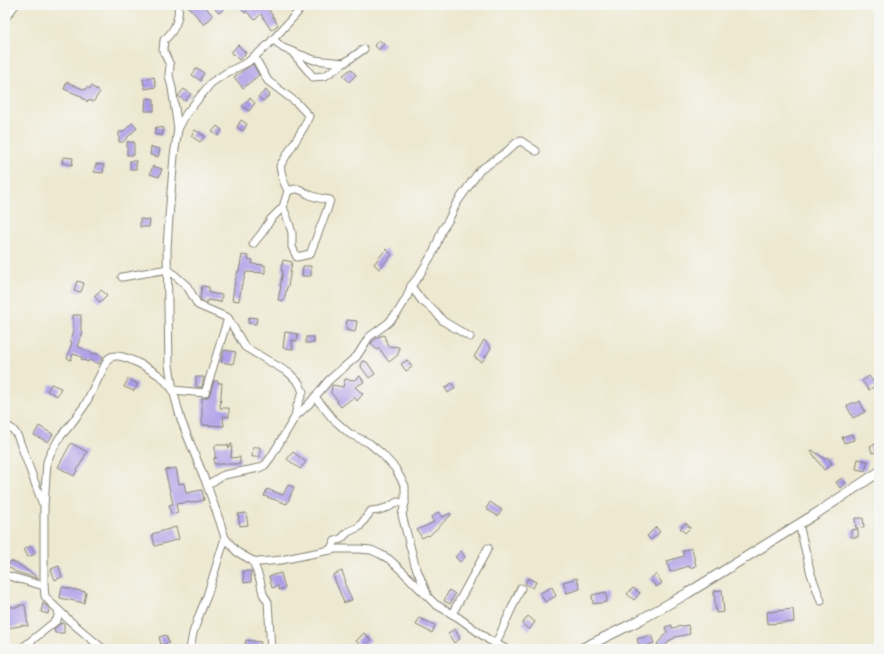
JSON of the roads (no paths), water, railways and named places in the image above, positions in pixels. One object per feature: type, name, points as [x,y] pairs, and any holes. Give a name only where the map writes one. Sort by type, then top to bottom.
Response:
[{"type":"street","points":[[5,18],[15,5]]},
{"type":"street","points":[[178,5],[179,11],[174,30],[164,40],[163,50],[170,65],[169,76],[178,129],[174,156],[169,217],[169,365],[173,390],[181,420],[207,485],[225,538],[237,552],[253,561],[260,562],[276,561],[330,550],[371,550],[389,559],[435,604],[452,614],[488,640],[506,649]]},
{"type":"street","points":[[178,129],[186,114],[211,83],[248,62],[273,40],[297,13],[302,5]]},
{"type":"street","points":[[273,40],[283,48],[314,60],[344,63]]},
{"type":"street","points":[[292,51],[313,77],[325,76],[364,49]]},
{"type":"street","points":[[253,244],[271,219],[283,208],[288,191],[283,180],[280,166],[309,116],[297,103],[268,82],[254,56]]},
{"type":"street","points":[[207,485],[224,475],[259,468],[262,466],[271,457],[295,417],[309,404],[329,380],[357,356],[370,337],[388,323],[398,312],[407,297],[411,286],[434,251],[442,230],[456,204],[480,170],[506,153],[516,143],[521,141],[536,151]]},
{"type":"street","points":[[283,208],[292,233],[292,247],[297,257],[310,254],[330,200],[309,195],[303,190],[294,189],[288,191]]},
{"type":"street","points":[[122,276],[168,269]]},
{"type":"street","points":[[168,269],[187,286],[198,305],[228,318],[246,348],[289,374],[299,383],[302,392],[295,417]]},
{"type":"street","points":[[411,286],[422,301],[434,310],[443,321],[470,337]]},
{"type":"street","points":[[103,649],[49,602],[45,596],[44,506],[47,462],[50,454],[60,437],[85,405],[108,359],[111,356],[122,356],[136,362],[159,375],[173,390],[205,393],[228,318]]},
{"type":"street","points":[[315,397],[333,419],[350,434],[368,443],[381,453],[395,468],[405,486],[405,503],[402,515],[416,565],[427,596]]},
{"type":"street","points":[[5,425],[11,427],[18,436],[44,506]]},
{"type":"street","points":[[581,649],[638,621],[688,593],[879,472]]},
{"type":"street","points":[[330,550],[335,540],[341,539],[348,532],[359,527],[371,511],[389,507],[397,502],[405,503]]},
{"type":"street","points":[[799,524],[811,574],[821,601]]},
{"type":"street","points":[[190,649],[193,633],[207,596],[225,538]]},
{"type":"street","points":[[452,614],[488,548]]},
{"type":"street","points":[[253,561],[263,594],[268,602],[271,649]]},
{"type":"street","points":[[5,576],[44,586]]},
{"type":"street","points":[[496,644],[521,588]]},
{"type":"street","points":[[22,649],[57,620],[59,611]]}]
